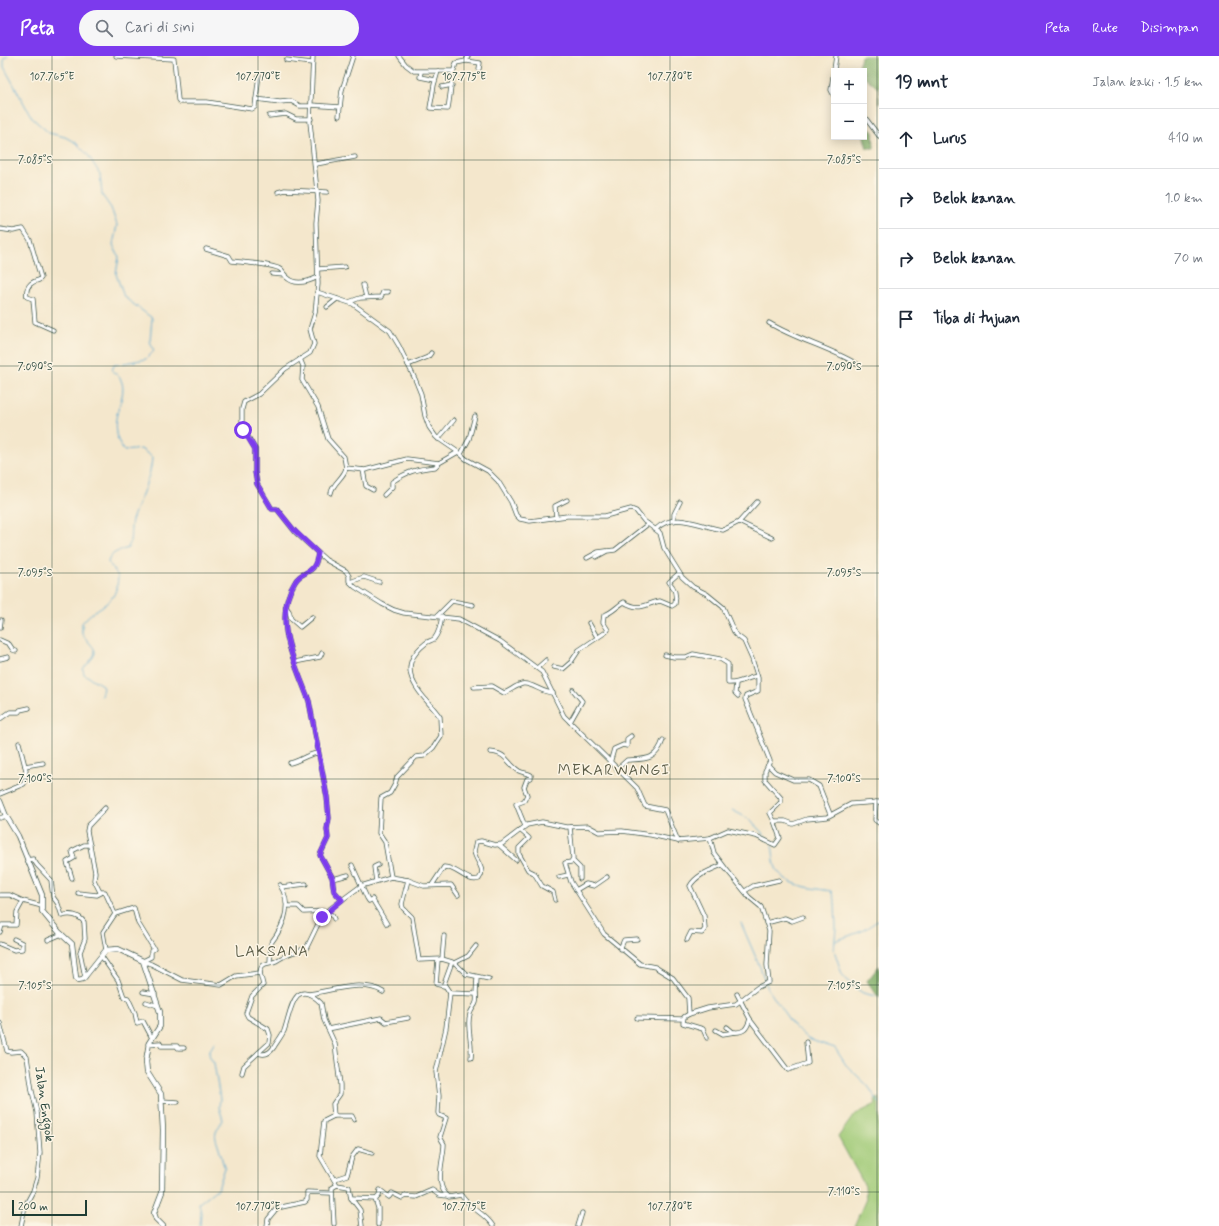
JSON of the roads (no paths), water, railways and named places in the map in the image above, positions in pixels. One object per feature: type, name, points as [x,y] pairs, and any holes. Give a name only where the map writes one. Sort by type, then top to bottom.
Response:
[{"type":"main road","points":[[0,801],[6,816],[18,836],[26,860],[42,895],[42,906],[45,915],[72,944],[75,977],[80,980],[85,977],[106,950],[118,949],[143,961],[159,1007],[160,1026],[148,1044],[147,1072],[160,1091],[163,1130],[162,1192],[154,1213],[156,1220],[163,1226]]},
{"type":"street","points":[[116,56],[174,59],[179,102],[207,102],[252,109],[256,99],[259,75]]},
{"type":"street","points":[[313,56],[311,119],[316,164],[316,245],[318,269],[315,313],[310,328],[314,344],[310,353],[280,374],[259,394],[243,403],[242,426],[255,449],[255,475],[263,495],[272,509],[277,509],[294,530],[318,553],[326,560],[346,571],[350,582],[355,587],[394,610],[459,619],[492,636],[542,672],[562,712],[570,722],[586,735],[610,763],[637,788],[645,806],[665,810],[678,841]]},
{"type":"street","points":[[339,116],[342,90],[353,56]]},
{"type":"street","points":[[399,56],[410,68],[420,72],[425,70],[453,71]]},
{"type":"street","points":[[467,61],[468,56]]},
{"type":"street","points":[[834,68],[836,56]]},
{"type":"street","points":[[286,60],[312,63]]},
{"type":"street","points":[[438,71],[430,108],[449,108],[453,71],[457,63],[467,61],[478,62],[479,69]]},
{"type":"street","points":[[420,72],[420,77],[435,80]]},
{"type":"street","points":[[442,87],[452,85]]},
{"type":"street","points":[[256,99],[280,102],[291,100],[300,106],[340,107]]},
{"type":"street","points":[[269,116],[286,114],[296,119],[311,119]]},
{"type":"street","points":[[867,120],[879,136]]},
{"type":"street","points":[[316,164],[355,157]]},
{"type":"street","points":[[278,192],[327,192]]},
{"type":"street","points":[[0,229],[13,231],[23,229],[30,240],[41,278],[32,282],[27,290],[27,297],[33,299],[35,322],[53,330]]},
{"type":"street","points":[[206,249],[229,256],[232,261],[258,264],[279,269],[291,280],[299,282],[308,281],[318,277]]},
{"type":"street","points":[[318,269],[345,267]]},
{"type":"street","points":[[272,274],[285,275]]},
{"type":"street","points":[[363,285],[366,297]]},
{"type":"street","points":[[317,292],[349,302],[390,331],[399,346],[421,394],[425,416],[429,427],[438,439],[466,459],[488,471],[501,483],[516,517],[524,520],[530,520],[556,517],[605,516],[631,509],[656,529],[660,533],[664,548],[678,573],[693,587],[707,594],[723,607],[736,634],[744,641],[757,676],[758,691],[746,696],[745,699],[770,761],[764,773],[765,780],[770,788],[779,795],[781,800],[770,813],[780,838],[777,844],[773,845],[751,834],[728,830],[710,838],[678,841],[640,833],[614,831],[599,832],[588,826],[570,827],[542,822],[530,823],[506,843],[499,845],[481,841],[475,843],[474,854],[480,863],[481,869],[479,879],[474,880],[456,870],[444,867],[432,885]]},
{"type":"street","points":[[349,302],[366,297],[381,297],[383,292],[388,292]]},
{"type":"street","points":[[327,307],[337,299]]},
{"type":"street","points":[[769,323],[786,333],[847,358],[857,364]]},
{"type":"street","points":[[408,365],[428,357],[431,354]]},
{"type":"street","points":[[300,359],[303,366],[302,380],[318,407],[328,438],[344,457],[346,468],[345,471],[332,486],[331,493]]},
{"type":"street","points":[[384,495],[392,487],[392,482],[403,474],[418,468],[435,467],[439,463],[459,453],[469,439],[475,416]]},
{"type":"street","points":[[438,439],[454,420]]},
{"type":"street","points":[[346,468],[363,470],[407,459],[439,463]]},
{"type":"street","points":[[363,470],[366,486],[373,490]]},
{"type":"street","points":[[556,517],[555,506],[566,500]]},
{"type":"street","points":[[674,521],[674,514],[680,502]]},
{"type":"street","points":[[656,529],[664,522],[674,521],[706,525],[723,530],[738,522],[757,502]]},
{"type":"street","points":[[738,522],[772,538]]},
{"type":"street","points":[[596,557],[615,550],[648,524]]},
{"type":"street","points":[[587,558],[598,552],[607,552]]},
{"type":"street","points":[[318,553],[316,562],[311,571],[301,577],[292,587],[286,607],[285,630],[302,687],[309,701],[327,797],[329,820],[327,829],[328,838],[320,855],[333,879],[334,891],[342,900]]},
{"type":"street","points":[[554,667],[563,669],[571,662],[579,650],[608,630],[603,622],[604,615],[614,610],[621,603],[624,602],[638,607],[644,607],[660,601],[672,606],[676,604],[677,597],[673,586],[669,582],[678,573]]},
{"type":"street","points":[[350,582],[364,577],[379,582]]},
{"type":"street","points":[[437,616],[452,601],[472,604],[473,599]]},
{"type":"street","points":[[286,607],[289,611],[291,619],[300,627],[312,617]]},
{"type":"street","points":[[391,877],[385,842],[379,834],[381,798],[390,793],[396,784],[397,777],[417,757],[424,756],[432,750],[441,735],[440,717],[428,704],[414,684],[409,664],[411,658],[423,645],[435,637],[441,624],[442,616]]},
{"type":"street","points":[[0,628],[1,620]]},
{"type":"street","points":[[589,623],[597,637]]},
{"type":"street","points":[[0,640],[9,644],[13,650],[16,651]]},
{"type":"street","points":[[295,662],[320,657],[322,653]]},
{"type":"street","points":[[665,655],[686,657],[693,654],[723,660],[728,664],[728,682],[736,683],[745,678],[757,676]]},
{"type":"street","points":[[0,659],[8,657]]},
{"type":"street","points":[[537,668],[546,660]]},
{"type":"street","points":[[736,683],[735,693],[738,696]]},
{"type":"street","points":[[474,687],[492,686],[504,693],[520,685],[526,684],[553,693]]},
{"type":"street","points":[[570,722],[582,701],[574,690]]},
{"type":"street","points":[[0,719],[10,712],[18,712],[29,708]]},
{"type":"street","points":[[610,763],[614,749],[623,745],[627,746],[627,739],[632,736]]},
{"type":"street","points":[[617,769],[627,760],[642,761],[650,758],[657,752],[663,740]]},
{"type":"street","points":[[0,794],[23,785],[26,772],[19,743]]},
{"type":"street","points":[[490,752],[499,753],[509,759],[518,771],[531,776],[531,778],[527,779],[525,786],[527,795],[524,798],[524,801],[516,804],[525,826]]},
{"type":"street","points":[[290,763],[298,761],[308,754],[318,753]]},
{"type":"street","points":[[25,766],[43,763]]},
{"type":"street","points":[[768,765],[778,774],[793,780],[809,780],[819,786],[830,814]]},
{"type":"street","points":[[774,821],[785,821],[793,824],[807,819],[827,817],[830,814],[851,804],[877,802],[876,820],[879,823]]},
{"type":"street","points":[[101,893],[94,880],[95,872],[88,826],[105,808]]},
{"type":"street","points":[[0,818],[6,816]]},
{"type":"street","points":[[570,827],[573,861],[580,868],[580,879]]},
{"type":"street","points":[[520,830],[529,838],[519,848],[519,854],[528,870],[534,873],[542,886],[552,892],[555,900]]},
{"type":"street","points":[[637,1018],[683,1019],[689,1014],[708,1008],[733,1005],[742,1001],[758,987],[769,982],[767,965],[769,931],[761,907],[722,864],[714,853],[710,838]]},
{"type":"street","points":[[72,878],[67,862],[74,858],[72,852],[84,845],[90,845]]},
{"type":"street","points":[[499,845],[516,860]]},
{"type":"street","points":[[26,860],[33,859],[50,878],[53,897],[58,904],[62,916],[67,914],[78,916],[84,922],[85,938],[80,952],[85,977]]},
{"type":"street","points":[[573,861],[565,863],[568,875],[604,934],[620,949],[640,964],[656,966],[673,978],[688,998],[689,1014]]},
{"type":"street","points":[[352,864],[368,900],[372,899],[387,924]]},
{"type":"street","points":[[687,940],[691,932],[702,933],[705,929],[705,917],[690,886],[698,877],[722,864]]},
{"type":"street","points":[[376,881],[374,866],[378,865]]},
{"type":"street","points":[[559,877],[568,875]]},
{"type":"street","points":[[333,879],[348,876]]},
{"type":"street","points":[[242,1073],[244,1066],[269,1043],[270,1032],[265,1026],[248,1018],[246,1014],[252,996],[263,985],[260,973],[264,964],[276,961],[288,953],[307,948],[317,926],[327,912],[361,886],[391,877],[408,880],[424,886],[451,885],[458,895]]},
{"type":"street","points":[[576,890],[586,884],[594,886],[607,877]]},
{"type":"street","points":[[408,880],[402,904],[403,908],[412,917],[419,959],[440,959],[454,962],[466,974],[477,978],[489,979]]},
{"type":"street","points":[[745,891],[753,886],[779,880]]},
{"type":"street","points":[[270,962],[272,942],[276,938],[284,922],[288,906],[281,886],[306,884]]},
{"type":"street","points":[[78,893],[97,895],[105,892],[108,895],[116,914]]},
{"type":"street","points":[[0,895],[10,895],[23,902],[42,906]]},
{"type":"street","points":[[0,932],[2,925],[16,925],[17,912],[23,902]]},
{"type":"street","points":[[288,906],[298,906],[304,912],[327,912],[332,915],[334,919]]},
{"type":"street","points":[[106,950],[103,932],[116,914],[134,908],[138,923],[154,949],[151,952],[151,957],[143,961]]},
{"type":"street","points":[[766,923],[785,918],[792,921],[803,917]]},
{"type":"street","points":[[48,940],[62,934]]},
{"type":"street","points":[[444,936],[436,984],[444,986],[450,993],[446,1028],[436,1072],[439,1096],[438,1114],[446,1118],[440,1137],[444,1144],[441,1182],[443,1192],[447,1196]]},
{"type":"street","points":[[620,949],[624,940],[637,939]]},
{"type":"street","points":[[0,944],[14,950],[22,949],[22,943],[14,940]]},
{"type":"street","points":[[444,986],[454,962],[468,956],[476,946]]},
{"type":"street","points":[[102,957],[118,980],[124,997],[128,998],[135,1014],[136,1022],[143,1021],[152,1038]]},
{"type":"street","points":[[143,961],[182,980],[218,985],[225,984],[236,976],[260,973]]},
{"type":"street","points":[[471,1058],[469,1048],[470,1016],[477,1003],[477,978]]},
{"type":"street","points":[[258,1053],[266,1054],[271,1052],[284,1031],[293,999],[301,993],[324,993],[336,988],[351,986],[377,989],[383,992]]},
{"type":"street","points":[[143,992],[155,994]]},
{"type":"street","points":[[450,993],[476,994]]},
{"type":"street","points":[[308,994],[321,1003],[328,1029],[335,1044],[340,1091],[334,1102],[333,1116]]},
{"type":"street","points":[[737,994],[742,1001],[750,1019],[788,1070],[808,1063],[806,1042]]},
{"type":"street","points":[[146,1002],[159,1007]]},
{"type":"street","points":[[328,1029],[356,1024],[376,1018],[381,1018],[386,1022],[408,1018]]},
{"type":"street","points":[[683,1019],[685,1024],[702,1029],[707,1038]]},
{"type":"street","points":[[716,1030],[723,1034],[735,1032],[747,1028],[750,1019]]},
{"type":"street","name":"Jalan Enggok","points":[[0,1022],[7,1051],[21,1051],[27,1057],[37,1112],[40,1162],[33,1190],[22,1214],[21,1226]]},
{"type":"street","points":[[727,1026],[735,1032]]},
{"type":"street","points":[[148,1044],[160,1043],[161,1046],[177,1046],[178,1048],[184,1048]]},
{"type":"street","points":[[161,1101],[178,1102]]},
{"type":"street","points":[[337,1184],[322,1162],[320,1156],[324,1121],[333,1116],[352,1116],[354,1120]]},
{"type":"street","points":[[335,1179],[346,1175],[352,1157],[358,1149],[372,1153]]},
{"type":"street","points":[[334,1224],[331,1193],[332,1187],[337,1184],[348,1187],[351,1198],[360,1210],[362,1226]]},
{"type":"street","points":[[351,1198],[375,1199],[379,1196],[380,1190],[389,1197],[392,1193],[402,1198],[405,1196],[416,1197],[432,1190],[451,1198],[461,1194],[469,1205],[478,1208],[480,1214],[488,1218],[493,1226]]},
{"type":"street","points":[[267,1226],[268,1219],[277,1208],[305,1202],[307,1200],[307,1192],[331,1193]]},
{"type":"street","points":[[375,1199],[378,1208],[378,1225]]},
{"type":"street","points":[[578,1226],[582,1213]]},
{"type":"waterway","points":[[8,56],[4,58],[4,67],[32,118],[49,133],[65,137],[76,143],[88,155],[100,174],[102,195],[111,208],[117,225],[113,245],[119,257],[116,274],[124,297],[152,318],[150,341],[154,351],[146,359],[114,365],[112,371],[120,379],[123,388],[116,420],[118,440],[124,451],[141,449],[152,457],[150,472],[132,520],[128,548],[113,554],[108,562],[118,576],[114,594],[106,604],[88,616],[82,623],[82,634],[95,651],[93,658],[83,669],[84,674],[102,685],[103,688],[101,695]]},
{"type":"waterway","points":[[732,810],[749,819],[770,841]]},
{"type":"waterway","points":[[772,846],[774,861],[777,870],[782,876],[801,886],[831,891],[835,903],[836,928],[834,950],[842,974],[851,985],[863,993],[879,997]]},
{"type":"waterway","points":[[835,941],[862,931],[879,920]]},
{"type":"waterway","points":[[741,923],[768,989],[794,1027],[808,1039],[835,1048],[846,1065],[868,1086],[879,1103]]},
{"type":"waterway","points":[[200,1226],[201,1212],[199,1203],[218,1188],[225,1168],[216,1138],[217,1130],[223,1120],[219,1107],[220,1099],[214,1063],[209,1055],[215,1042]]},
{"type":"district","name":"MEKARWANGI","points":[[614,771]]},
{"type":"district","name":"LAKSANA","points":[[272,952]]}]
